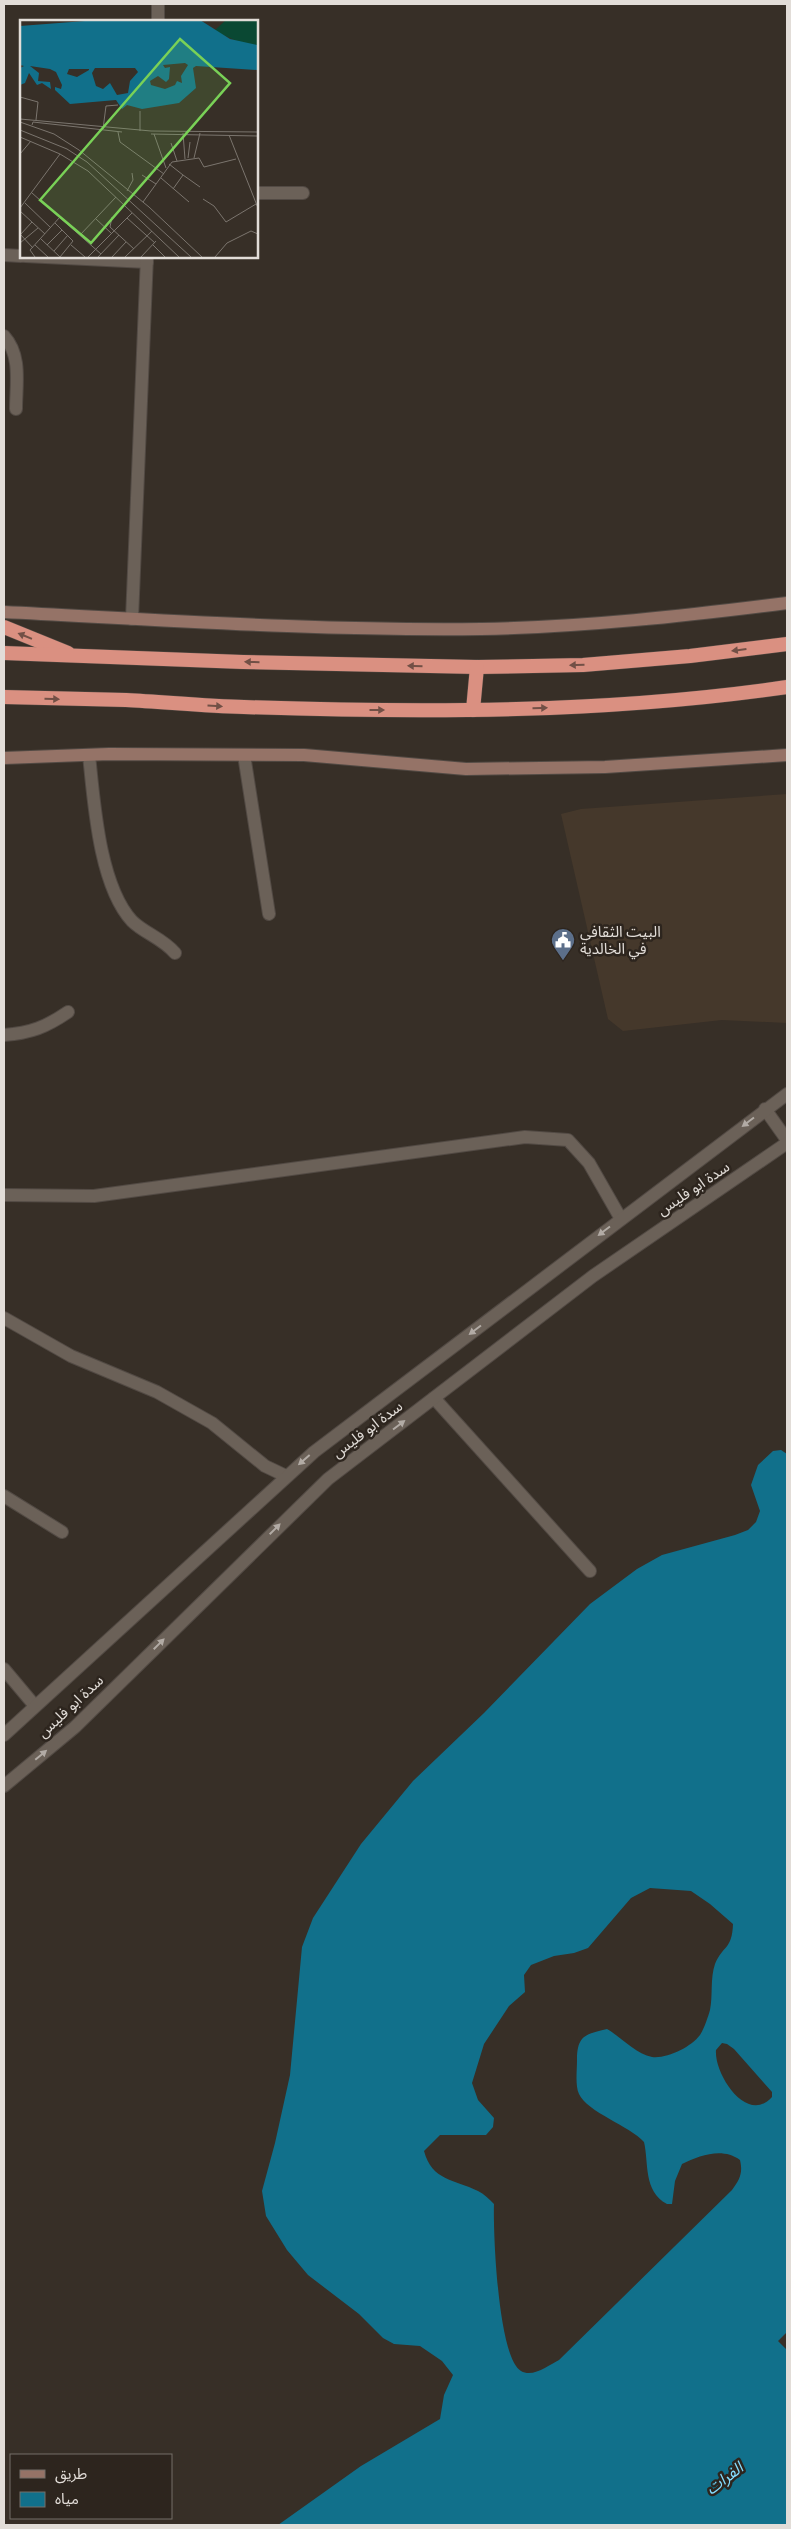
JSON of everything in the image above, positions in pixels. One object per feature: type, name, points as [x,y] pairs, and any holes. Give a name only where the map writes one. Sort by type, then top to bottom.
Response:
[{"type":"highway","points":[[4,627],[78,657]]},
{"type":"highway","points":[[4,653],[78,657],[477,667],[584,665],[690,656],[787,644]]},
{"type":"highway","points":[[473,710],[477,667]]},
{"type":"highway","points":[[4,697],[328,710],[473,710],[568,708],[663,701],[787,687]]},
{"type":"main road","points":[[4,612],[355,628],[481,629],[596,624],[690,616],[787,603]]},
{"type":"main road","points":[[4,758],[89,755],[304,755],[466,769],[605,767],[787,755]]},
{"type":"street","points":[[158,4],[158,20]]},
{"type":"street","points":[[258,193],[303,193]]},
{"type":"street","points":[[4,255],[20,256]]},
{"type":"street","points":[[106,258],[147,259],[132,619]]},
{"type":"street","points":[[4,336],[14,351],[16,362],[16,408]]},
{"type":"street","points":[[89,755],[95,818],[105,864],[118,898],[133,922],[165,942],[175,953]]},
{"type":"street","points":[[244,755],[269,914]]},
{"type":"street","points":[[4,1035],[28,1033],[68,1012]]},
{"type":"street","name":"سدة ابو فليس","points":[[4,1735],[314,1452],[787,1094]]},
{"type":"street","points":[[765,1109],[787,1141]]},
{"type":"street","points":[[4,1195],[94,1196],[525,1137],[568,1140],[590,1163],[621,1219]]},
{"type":"street","name":"سدة ابو فليس","points":[[4,1786],[75,1727],[302,1502],[328,1479],[593,1276],[787,1141]]},
{"type":"street","points":[[4,1318],[71,1356],[157,1392],[212,1423],[265,1466],[286,1476]]},
{"type":"street","points":[[434,1398],[590,1570]]},
{"type":"street","points":[[4,1496],[62,1532]]},
{"type":"street","points":[[4,1669],[35,1706]]},
{"type":"shaded area","points":[[787,794],[787,1023],[722,1020],[623,1031],[608,1019],[561,814],[581,809]]},
{"type":"water","name":"الفرات","points":[[781,1450],[787,1454],[787,2332],[778,2341],[787,2350],[787,2525],[278,2525],[361,2466],[440,2419],[444,2395],[453,2375],[442,2361],[420,2346],[394,2344],[383,2338],[359,2314],[308,2275],[287,2250],[266,2216],[262,2191],[290,2075],[302,1947],[313,1918],[361,1844],[413,1781],[484,1713],[590,1604],[637,1569],[662,1555],[735,1535],[748,1530],[756,1522],[760,1511],[751,1485],[758,1465],[773,1451]],"holes":[[[650,1888],[691,1891],[710,1904],[733,1924],[731,1939],[713,1969],[711,2005],[707,2019],[700,2035],[691,2044],[671,2054],[658,2057],[652,2057],[634,2049],[607,2029],[588,2034],[581,2041],[577,2052],[576,2078],[578,2091],[584,2101],[591,2107],[629,2130],[644,2142],[650,2184],[659,2198],[667,2204],[672,2204],[675,2181],[682,2164],[696,2158],[719,2153],[733,2156],[740,2160],[740,2176],[732,2190],[559,2360],[536,2372],[526,2373],[521,2371],[513,2361],[502,2320],[496,2265],[494,2204],[478,2191],[438,2174],[432,2168],[424,2151],[440,2135],[486,2135],[493,2127],[494,2118],[478,2100],[472,2083],[484,2044],[509,2006],[525,1992],[524,1975],[531,1965],[554,1956],[574,1953],[588,1948],[631,1898]],[[722,2043],[734,2049],[772,2092],[772,2097],[762,2104],[752,2105],[743,2101],[734,2093],[726,2083],[717,2060],[716,2050]]]},
{"type":"place","name":"البيت الثقافي في الخالدية","points":[[563,961]]}]
